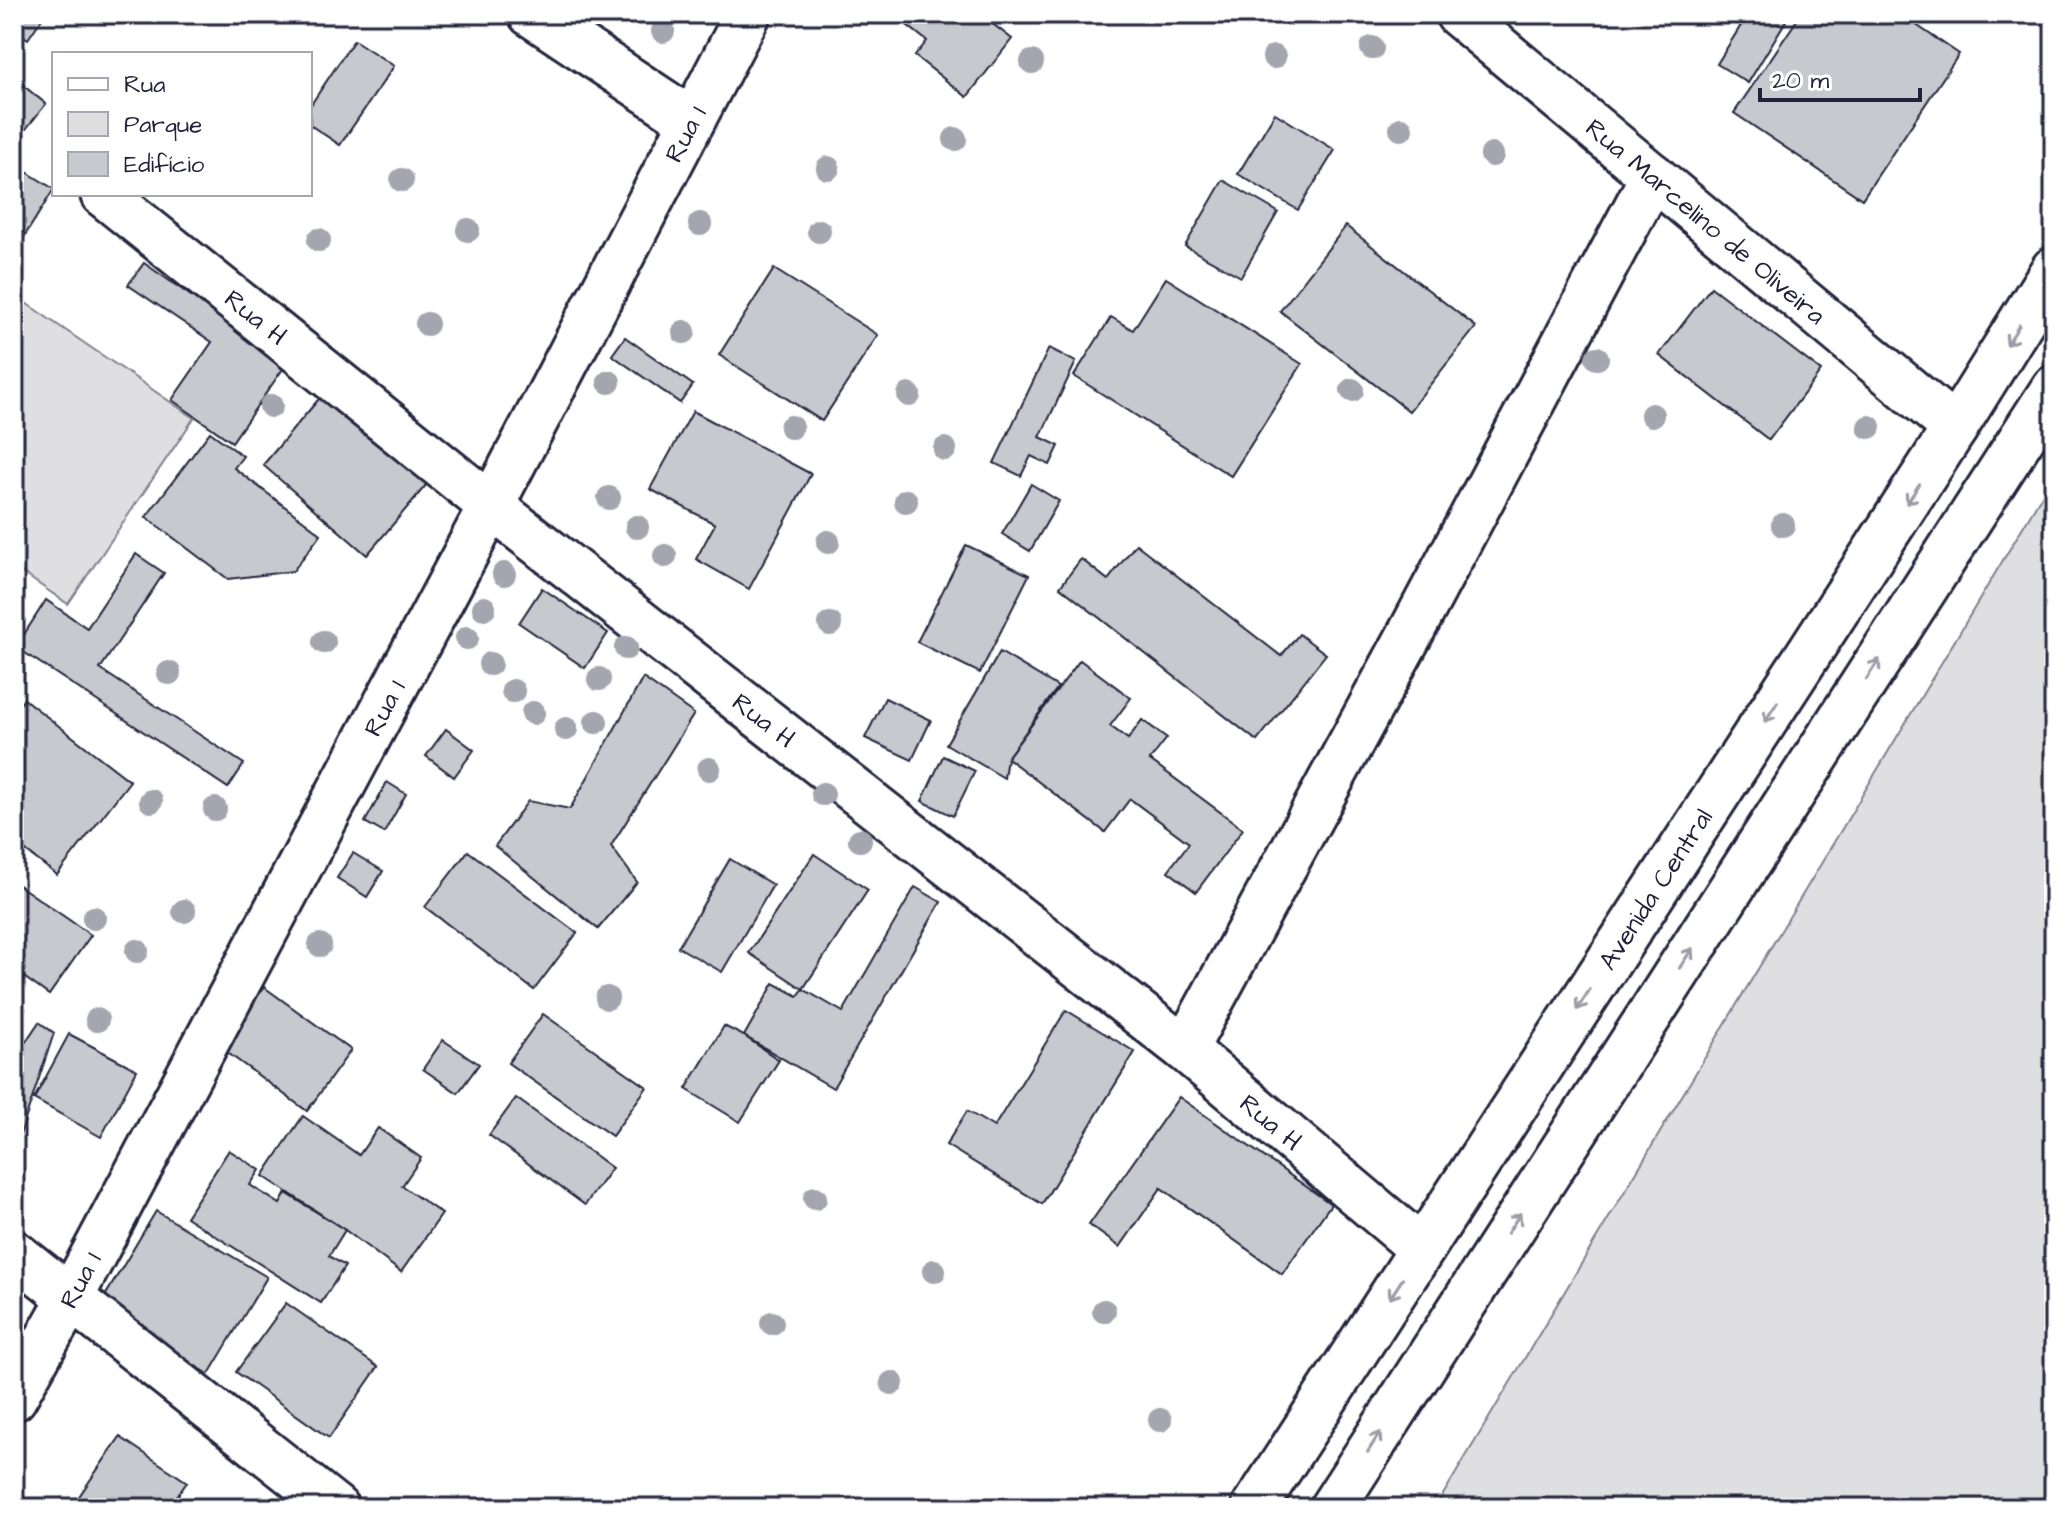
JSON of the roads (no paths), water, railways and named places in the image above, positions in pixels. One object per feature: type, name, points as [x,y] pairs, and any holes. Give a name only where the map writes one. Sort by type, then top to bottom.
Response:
[{"type":"street","points":[[531,14],[692,121]]},
{"type":"street","name":"Rua 1","points":[[14,1398],[71,1297],[491,506],[748,14]]},
{"type":"street","name":"Rua Marcelino de Oliveira","points":[[1458,14],[1955,428]]},
{"type":"street","points":[[1185,1049],[1653,176]]},
{"type":"street","name":"Rua H","points":[[105,196],[491,506],[1185,1049],[1422,1249]]},
{"type":"street","name":"Avenida Central","points":[[1254,1508],[1955,428],[2054,269]]},
{"type":"street","points":[[1332,1508],[2054,388]]},
{"type":"street","points":[[14,1253],[336,1508]]}]
